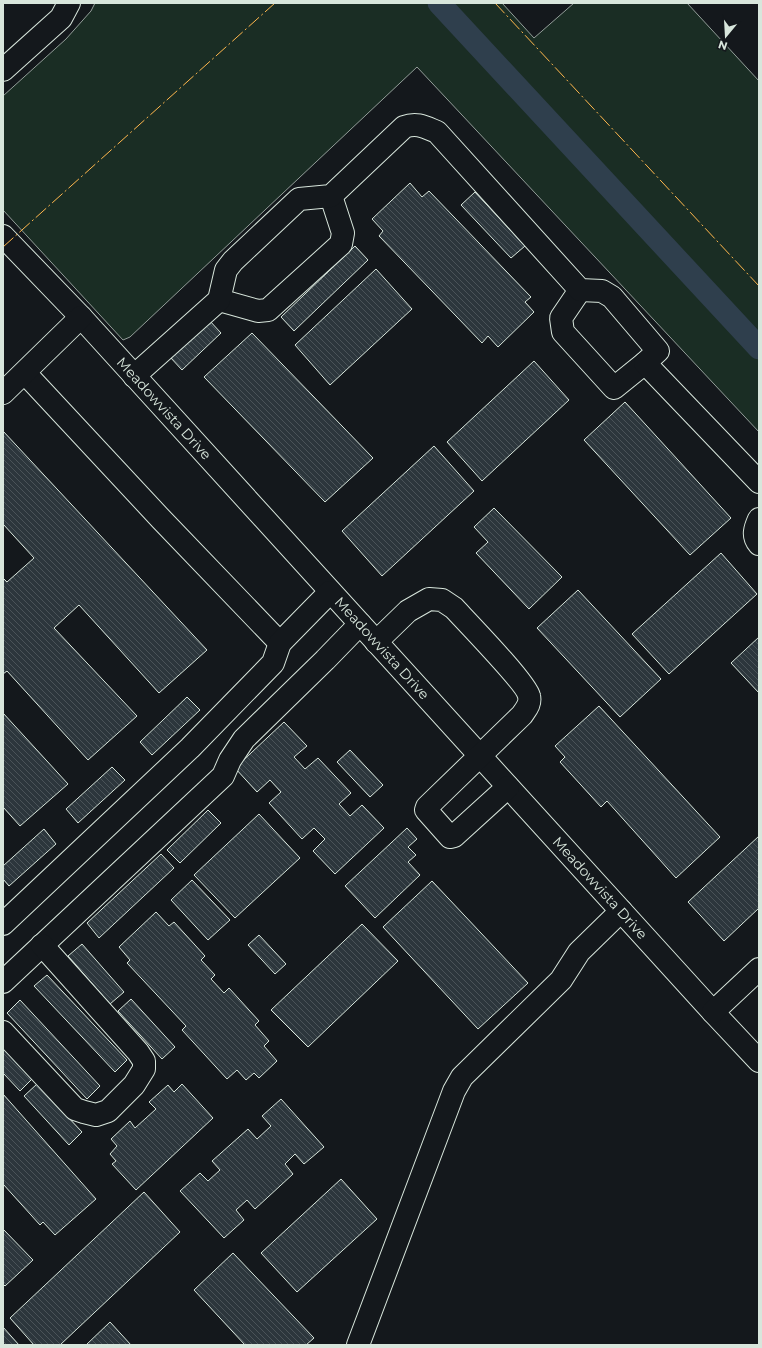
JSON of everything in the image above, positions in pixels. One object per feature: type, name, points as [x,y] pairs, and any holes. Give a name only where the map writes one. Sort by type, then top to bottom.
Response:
[{"type":"street","points":[[3,70],[61,18],[69,3]]},
{"type":"street","points":[[134,376],[219,300],[226,270],[233,261],[299,199],[331,196],[404,127],[411,124],[419,124],[437,132],[580,290],[602,291],[612,297],[658,351],[614,388],[563,332],[561,318],[580,290]]},
{"type":"street","points":[[219,300],[258,310],[268,310],[341,244],[343,233],[331,196]]},
{"type":"street","name":"Meadowvista Drive","points":[[3,236],[81,317],[713,1012],[755,1049]]},
{"type":"street","points":[[3,393],[81,317]]},
{"type":"street","points":[[645,363],[759,482]]},
{"type":"street","points":[[25,373],[161,519],[280,643]]},
{"type":"street","points":[[759,519],[754,530],[756,541],[759,544]]},
{"type":"street","points":[[3,924],[190,748],[246,692],[273,663],[280,643],[330,592]]},
{"type":"street","points":[[376,642],[408,611],[429,599],[442,600],[454,608],[516,676],[529,695],[529,706],[522,715],[427,807],[426,810],[450,837],[454,836],[508,786]]},
{"type":"street","points":[[3,982],[223,776],[230,760],[244,739],[360,624]]},
{"type":"street","points":[[358,1345],[454,1091],[462,1077],[561,980],[579,952],[621,911]]},
{"type":"street","points":[[3,1032],[75,1109],[84,1112],[96,1115],[108,1111],[134,1085],[144,1069],[144,1061],[138,1052],[42,945]]},
{"type":"street","points":[[713,1012],[759,968]]},
{"type":"green space","points":[[95,3],[502,3],[534,38],[574,3],[687,3],[759,81],[759,432],[417,67],[130,337],[123,340],[3,210],[3,96],[66,39],[91,11]]},
{"type":"building","points":[[410,183],[422,197],[429,191],[531,297],[525,302],[534,312],[498,347],[488,336],[482,343],[379,236],[383,231],[372,219]]},
{"type":"building","points":[[475,192],[525,246],[511,258],[461,205]]},
{"type":"building","points":[[355,246],[368,260],[294,331],[281,317]]},
{"type":"building","points":[[376,269],[412,309],[330,385],[295,345]]},
{"type":"building","points":[[209,320],[221,333],[182,370],[170,357]]},
{"type":"building","points":[[252,333],[373,458],[325,502],[204,377]]},
{"type":"building","points":[[534,361],[569,400],[482,481],[447,442]]},
{"type":"building","points":[[625,402],[731,518],[690,555],[584,440]]},
{"type":"building","points":[[3,431],[207,650],[159,693],[79,605],[54,628],[137,716],[88,760],[7,671],[3,674],[3,578],[7,582],[34,558],[3,524]]},
{"type":"building","points":[[434,446],[474,491],[382,576],[342,531]]},
{"type":"building","points":[[494,508],[562,577],[529,609],[476,553],[488,542],[474,527]]},
{"type":"building","points":[[721,553],[757,594],[669,674],[632,634]]},
{"type":"building","points":[[578,590],[661,679],[620,717],[537,628]]},
{"type":"building","points":[[759,637],[759,693],[731,663]]},
{"type":"building","points":[[187,697],[200,710],[152,755],[140,742]]},
{"type":"building","points":[[599,706],[720,837],[676,878],[607,801],[601,807],[560,762],[565,757],[555,746]]},
{"type":"building","points":[[3,713],[68,784],[20,826],[3,807]]},
{"type":"building","points":[[284,722],[307,746],[294,757],[305,769],[318,758],[351,793],[339,804],[350,816],[362,805],[384,828],[335,874],[313,851],[325,839],[314,828],[302,839],[269,803],[281,792],[270,780],[257,792],[235,768]]},
{"type":"building","points":[[350,750],[383,785],[370,797],[337,762]]},
{"type":"building","points":[[112,767],[125,780],[78,823],[66,809]]},
{"type":"building","points":[[208,810],[221,823],[180,863],[167,850]]},
{"type":"building","points":[[259,814],[300,858],[235,918],[194,875]]},
{"type":"building","points":[[407,828],[417,839],[408,847],[416,855],[408,862],[420,875],[375,918],[345,886]]},
{"type":"building","points":[[44,829],[56,844],[9,886],[3,879],[3,866]]},
{"type":"building","points":[[759,836],[759,908],[724,941],[688,902]]},
{"type":"building","points":[[161,854],[174,868],[99,938],[87,923]]},
{"type":"building","points":[[192,880],[230,920],[208,940],[171,900]]},
{"type":"building","points":[[432,881],[528,983],[478,1029],[383,927]]},
{"type":"building","points":[[156,912],[169,926],[174,922],[205,956],[201,960],[215,975],[211,979],[224,993],[229,988],[259,1021],[255,1025],[269,1041],[264,1046],[277,1061],[259,1078],[254,1073],[246,1080],[237,1070],[227,1079],[182,1030],[186,1026],[127,963],[130,960],[119,947]]},
{"type":"building","points":[[362,924],[398,961],[308,1047],[271,1010]]},
{"type":"building","points":[[259,935],[286,964],[275,974],[248,945]]},
{"type":"building","points":[[82,944],[124,992],[110,1004],[68,956]]},
{"type":"building","points":[[47,975],[127,1060],[115,1072],[34,986]]},
{"type":"building","points":[[131,999],[175,1047],[162,1059],[118,1011]]},
{"type":"building","points":[[20,1000],[100,1086],[87,1099],[7,1013]]},
{"type":"building","points":[[3,1046],[33,1078],[20,1091],[3,1073]]},
{"type":"building","points":[[37,1084],[82,1132],[69,1145],[24,1096]]},
{"type":"building","points":[[182,1084],[213,1118],[136,1190],[112,1164],[116,1161],[110,1154],[117,1146],[111,1139],[130,1121],[135,1128],[156,1109],[149,1102],[168,1085],[174,1092]]},
{"type":"building","points":[[3,1094],[96,1199],[55,1235],[43,1222],[40,1225],[3,1184]]},
{"type":"building","points":[[281,1099],[324,1147],[304,1164],[295,1154],[285,1164],[293,1174],[255,1209],[247,1200],[236,1210],[244,1220],[224,1238],[180,1191],[200,1173],[208,1181],[220,1170],[212,1161],[248,1129],[257,1139],[271,1126],[262,1116]]},
{"type":"building","points":[[341,1179],[377,1219],[297,1292],[261,1253]]},
{"type":"building","points":[[144,1192],[180,1232],[60,1345],[34,1345],[10,1318]]},
{"type":"building","points":[[3,1229],[33,1260],[5,1286],[3,1284]]},
{"type":"building","points":[[233,1253],[314,1338],[306,1345],[245,1345],[194,1290]]},
{"type":"building","points":[[110,1322],[131,1345],[86,1345]]},
{"type":"building","points":[[3,1327],[19,1345],[3,1345]]},
{"type":"waterway","points":[[439,3],[759,348]]},
{"type":"power","points":[[3,247],[275,3]]},
{"type":"power","points":[[495,3],[759,286]]}]
